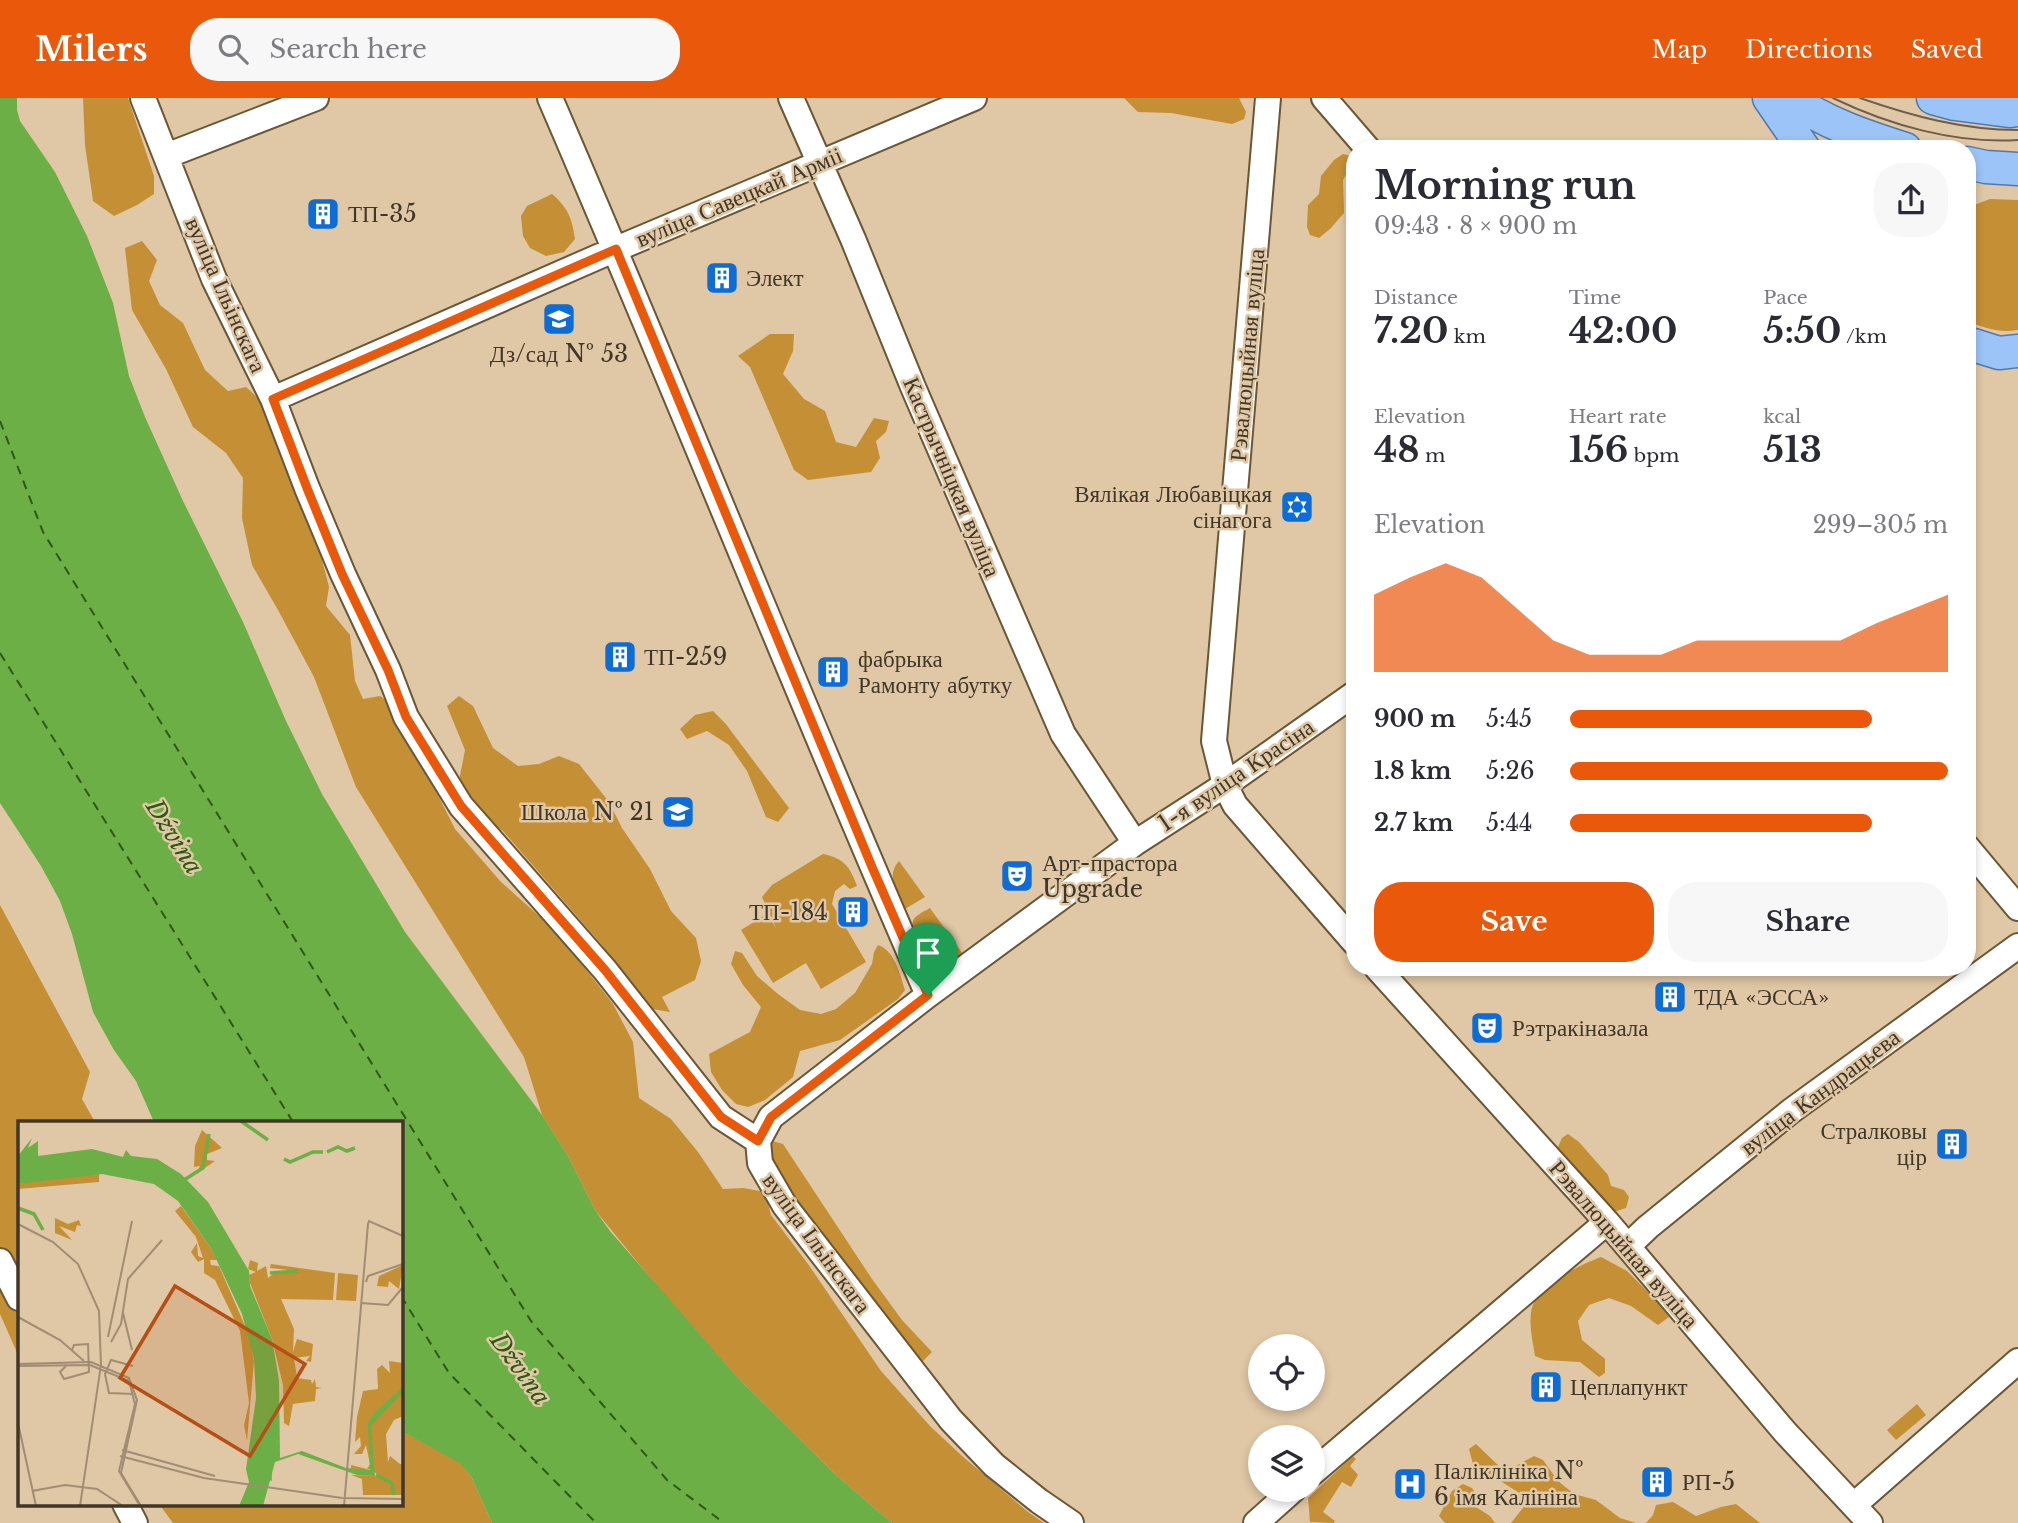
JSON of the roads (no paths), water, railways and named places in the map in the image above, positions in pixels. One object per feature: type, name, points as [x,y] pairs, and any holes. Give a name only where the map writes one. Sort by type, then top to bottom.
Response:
[{"type":"main road","points":[[1933,98],[1955,104],[2014,111]]},
{"type":"main road","points":[[1782,100],[1800,140]]},
{"type":"main road","points":[[1782,100],[1878,140]]},
{"type":"main road","points":[[1976,169],[2018,169]]},
{"type":"main road","points":[[1976,346],[1999,353],[2018,351]]},
{"type":"street","name":"вуліца Ільінскага","points":[[144,98],[215,279],[273,399],[342,574],[388,670],[406,717],[461,806],[605,970],[721,1117],[758,1141],[760,1163],[785,1206],[951,1420],[994,1465],[1071,1523]]},
{"type":"street","points":[[166,156],[316,98]]},
{"type":"street","points":[[550,98],[616,249],[872,867],[928,995]]},
{"type":"street","name":"Кастрычніцкая вуліца","points":[[791,98],[1063,734],[1135,843]]},
{"type":"street","name":"вуліца Савецкай Арміі","points":[[273,399],[616,249],[974,98]]},
{"type":"street","name":"Рэвалюцыйная вуліца","points":[[1268,98],[1214,741],[1225,785],[1235,805],[1346,933]]},
{"type":"street","points":[[1324,98],[1360,140]]},
{"type":"street","name":"1-я вуліца Красіна","points":[[758,1141],[771,1117],[928,995],[1135,843],[1225,785],[1346,700]]},
{"type":"street","points":[[1976,858],[2018,908]]},
{"type":"street","name":"вуліца Кандрацьева","points":[[1628,1246],[1791,1111],[2018,946]]},
{"type":"street","name":"Рэвалюцыйная вуліца","points":[[1384,976],[1607,1222],[1785,1432],[1862,1514]]},
{"type":"street","points":[[1325,1462],[1607,1222]]},
{"type":"street","points":[[0,1261],[18,1296]]},
{"type":"street","points":[[1862,1514],[2018,1361]]},
{"type":"street","points":[[1256,1523],[1279,1502]]},
{"type":"street","points":[[126,1506],[135,1523]]},
{"type":"water","name":"Dźvina","points":[[0,98],[17,98],[20,121],[55,172],[87,236],[113,303],[129,376],[183,501],[243,622],[286,721],[322,794],[405,932],[542,1115],[568,1156],[595,1210],[610,1231],[739,1379],[836,1475],[892,1523],[492,1523],[471,1476],[460,1463],[402,1432],[402,1121],[154,1121],[136,1081],[114,1050],[93,1012],[60,901],[0,803]]},
{"type":"tram line","points":[[1833,98],[1877,117],[1923,131],[1970,139],[2018,140]]},
{"type":"tram line","points":[[1860,98],[1938,121],[1977,128],[2018,130]]},
{"type":"place","name":"ТП-35","points":[[323,214]]},
{"type":"place","name":"Элект","points":[[722,278]]},
{"type":"place","name":"Дз/сад № 53","points":[[559,319]]},
{"type":"place","name":"Вялікая Любавіцкая сінагога","points":[[1297,507]]},
{"type":"place","name":"ТП-259","points":[[620,657]]},
{"type":"place","name":"фабрыка Рамонту абутку","points":[[833,672]]},
{"type":"place","name":"Школа № 21","points":[[678,812]]},
{"type":"place","name":"Арт-прастора Upgrade","points":[[1017,876]]},
{"type":"place","name":"ТП-184","points":[[853,912]]},
{"type":"place","name":"ТДА «ЭССА»","points":[[1670,997]]},
{"type":"place","name":"Рэтракіназала","points":[[1487,1028]]},
{"type":"place","name":"Стралковы цір","points":[[1952,1144]]},
{"type":"place","name":"Цеплапункт","points":[[1546,1387]]},
{"type":"place","name":"РП-5","points":[[1657,1482]]},
{"type":"place","name":"Паліклініка № 6 імя Калініна","points":[[1410,1484]]}]
